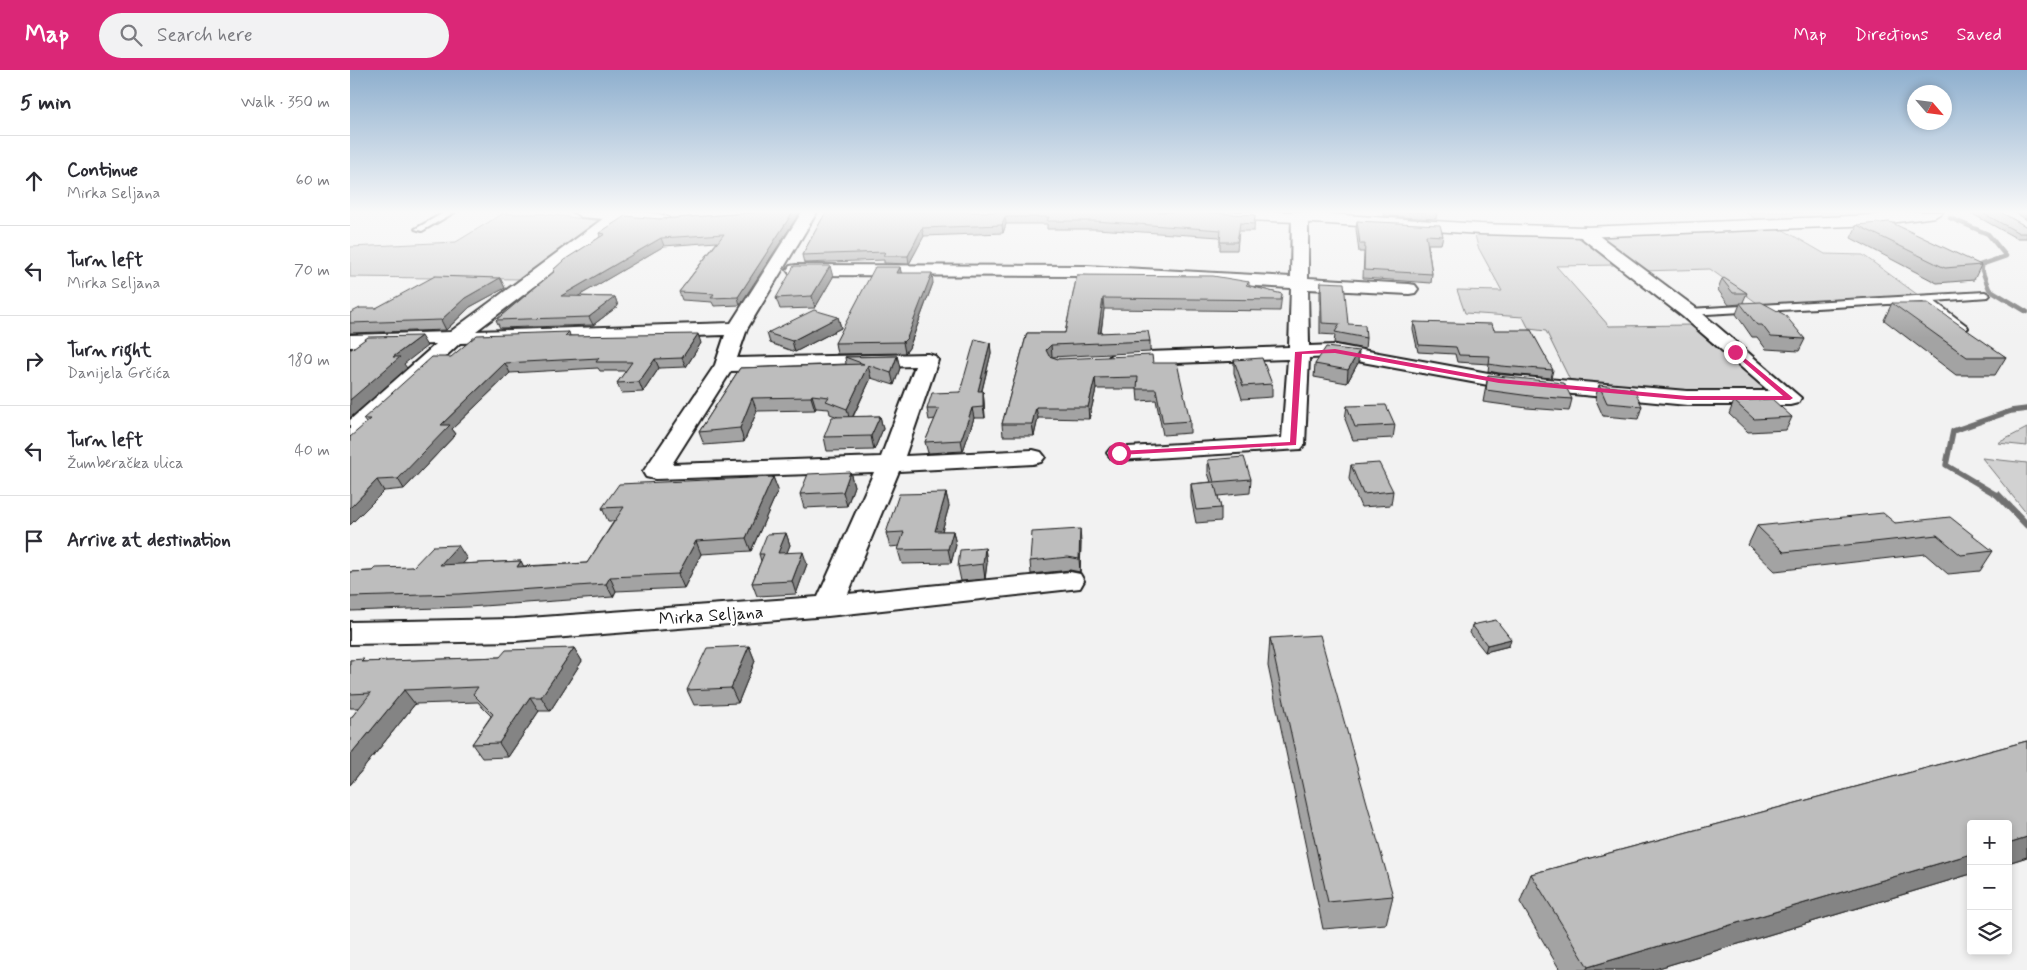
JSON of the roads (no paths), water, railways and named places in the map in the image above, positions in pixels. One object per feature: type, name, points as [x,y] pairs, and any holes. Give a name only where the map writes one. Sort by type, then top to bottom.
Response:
[{"type":"street","points":[[350,432],[457,336],[567,254]]},
{"type":"street","points":[[785,254],[737,329],[725,365],[655,472],[1033,457]]},
{"type":"street","points":[[1119,453],[1293,444],[1299,352],[1299,254]]},
{"type":"street","points":[[1099,360],[1335,351],[1499,381],[1687,398],[1790,398],[1689,312],[1613,254]]},
{"type":"street","points":[[775,270],[1086,271],[1409,289]]},
{"type":"street","points":[[350,341],[457,336],[737,329]]},
{"type":"street","points":[[725,365],[928,360],[890,464],[828,606]]},
{"type":"street","name":"Mirka Seljana","points":[[350,633],[515,630],[828,606],[1070,581]]},
{"type":"lane","points":[[1689,312],[1985,295]]},
{"type":"lane","points":[[1925,299],[1969,333]]},
{"type":"waterway","points":[[2004,254],[2006,256],[1980,265],[1989,289],[2027,312]]},
{"type":"waterway","points":[[2000,497],[1946,465],[1953,431],[2011,411],[2027,409]]},
{"type":"waterway","points":[[2000,497],[2027,525]]}]
